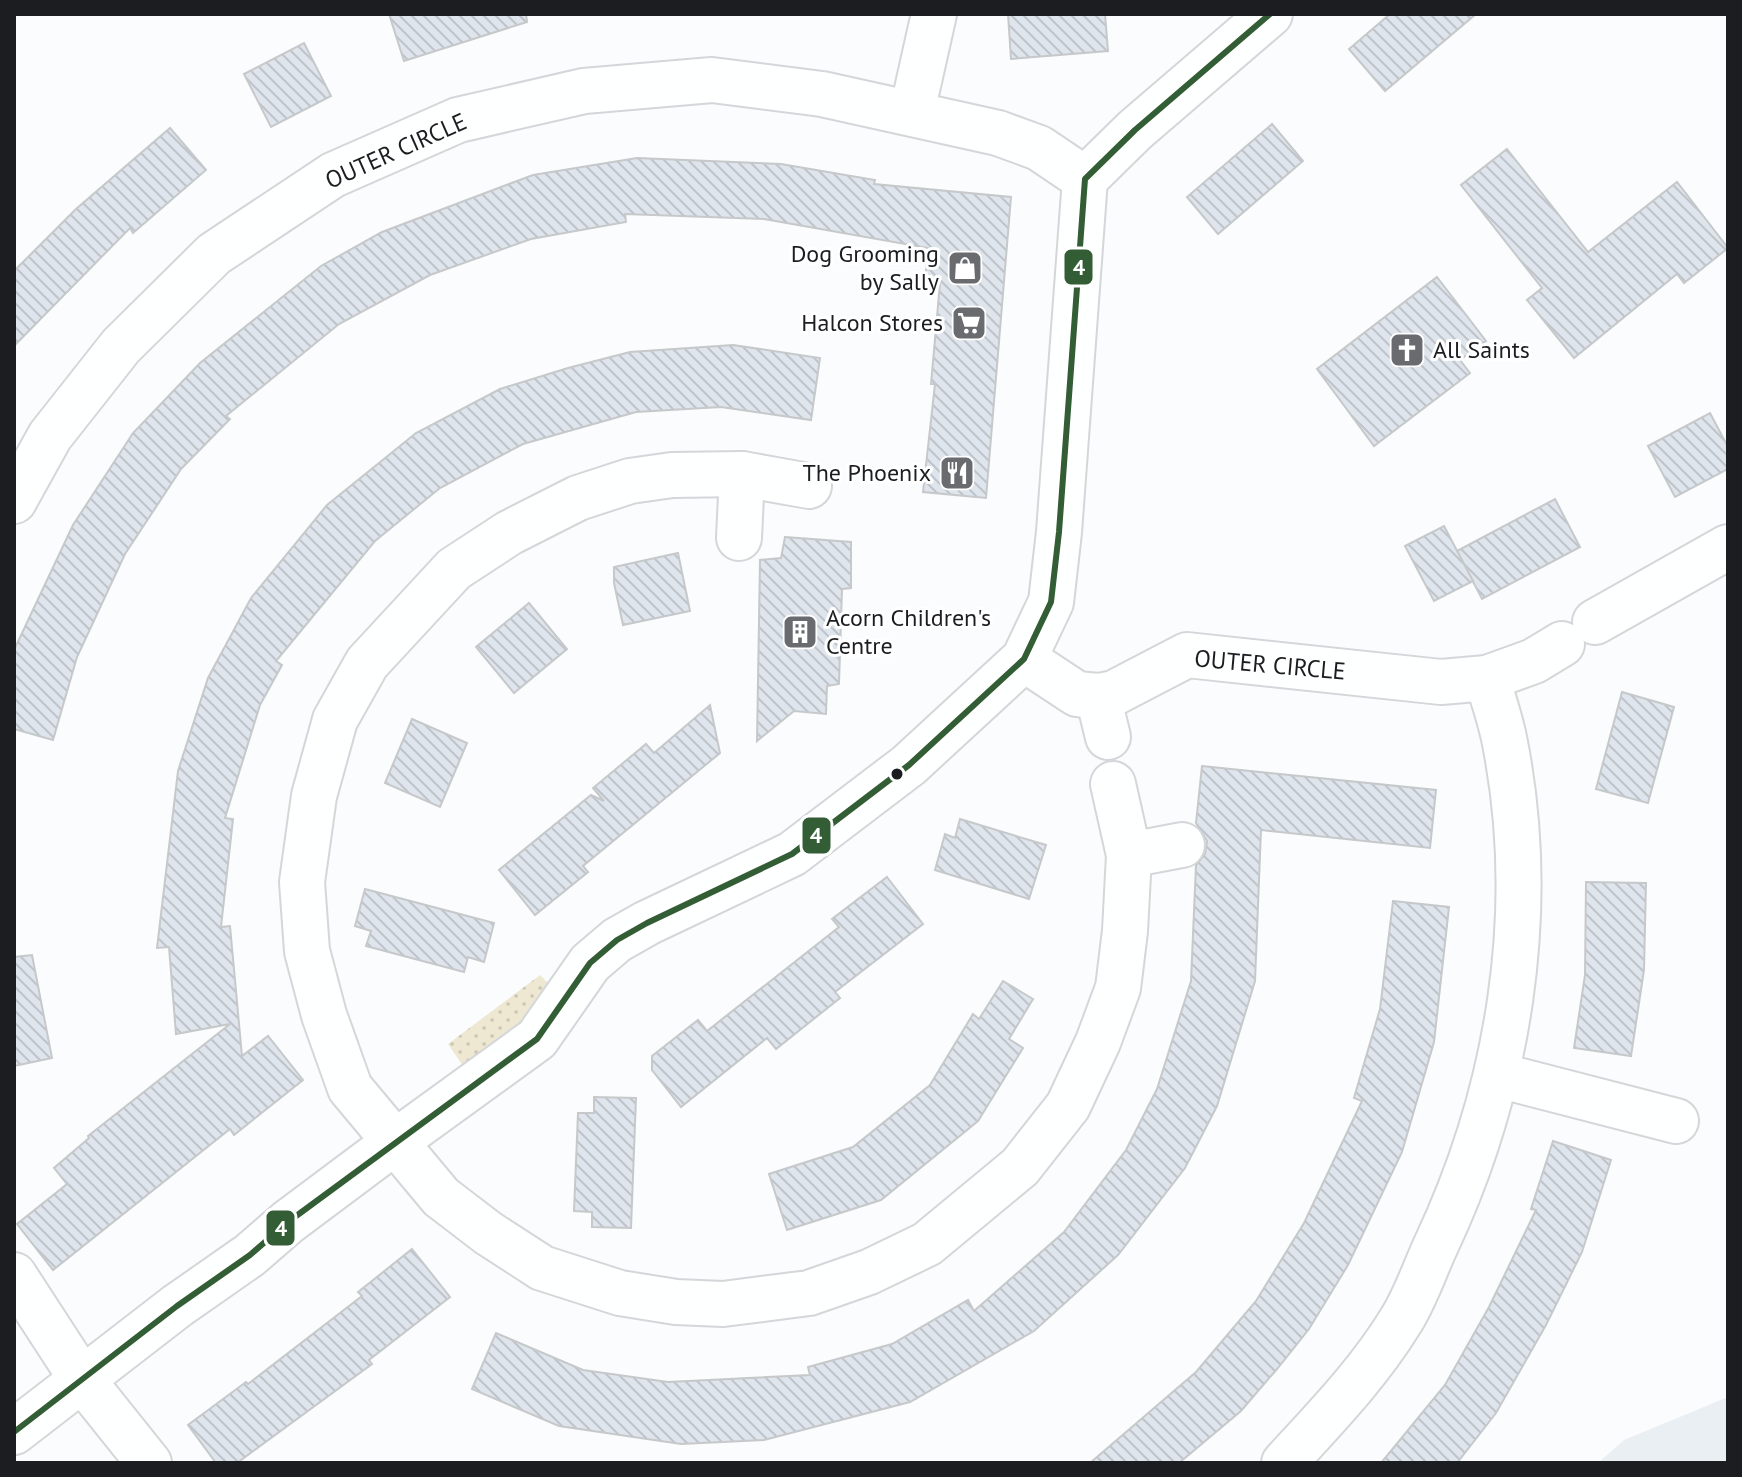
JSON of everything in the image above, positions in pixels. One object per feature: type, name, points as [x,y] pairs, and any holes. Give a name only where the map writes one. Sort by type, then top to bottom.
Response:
[{"type":"street","points":[[912,112],[934,14]]},
{"type":"street","points":[[14,1432],[81,1378],[250,1255],[288,1222],[537,1039],[590,963],[617,940],[792,854],[909,765],[1024,659],[1051,602],[1085,179],[1135,130],[1270,14]]},
{"type":"street","name":"OUTER CIRCLE","points":[[14,501],[50,436],[121,346],[214,254],[333,175],[458,120],[584,91],[712,80],[822,94],[998,133],[1039,148],[1085,179]]},
{"type":"street","points":[[739,538],[742,474]]},
{"type":"street","points":[[809,486],[742,474],[672,475],[630,481],[578,498],[509,533],[454,569],[367,663],[335,720],[314,796],[302,882],[307,951],[324,1015],[350,1088],[441,1197],[488,1233],[542,1268],[620,1293],[676,1302],[723,1304],[809,1293],[869,1272],[927,1244],[1020,1167],[1068,1106],[1098,1042],[1118,988],[1125,931],[1129,855],[1113,784]]},
{"type":"street","name":"OUTER CIRCLE","points":[[1024,659],[1077,694],[1103,717],[1114,693],[1187,655],[1441,682],[1487,678],[1534,661],[1728,547]]},
{"type":"street","points":[[1284,1463],[1347,1395],[1401,1321],[1455,1204],[1498,1075],[1517,963],[1518,884],[1515,809],[1505,741],[1487,678]]},
{"type":"street","points":[[1129,855],[1182,845]]},
{"type":"street","points":[[1498,1075],[1676,1121]]},
{"type":"street","points":[[14,1275],[81,1378],[149,1463]]},
{"type":"shaded area","points":[[540,975],[566,1001],[476,1085],[448,1044]]},
{"type":"shaded area","points":[[1728,1397],[1728,1463],[1598,1463],[1624,1440]]},
{"type":"building","points":[[389,14],[526,14],[527,22],[404,61]]},
{"type":"building","points":[[1008,14],[1105,14],[1108,51],[1011,59]]},
{"type":"building","points":[[1390,14],[1476,14],[1385,91],[1349,49]]},
{"type":"building","points":[[304,43],[331,96],[271,127],[244,74]]},
{"type":"building","points":[[1272,124],[1303,161],[1218,234],[1187,197]]},
{"type":"building","points":[[170,128],[206,170],[133,233],[130,228],[14,346],[14,271],[76,209]]},
{"type":"building","points":[[1507,149],[1588,252],[1677,182],[1728,248],[1684,283],[1677,274],[1574,358],[1527,300],[1542,288],[1461,185]]},
{"type":"building","points":[[637,158],[781,164],[875,180],[874,184],[1011,197],[986,498],[923,492],[935,384],[931,384],[940,283],[925,281],[928,248],[764,219],[625,214],[626,222],[531,239],[430,275],[339,324],[226,416],[230,419],[181,469],[125,554],[77,657],[53,740],[14,729],[14,650],[73,525],[133,433],[200,363],[321,266],[382,232],[533,175]]},
{"type":"building","name":"All Saints","points":[[1437,277],[1486,341],[1460,360],[1470,373],[1374,446],[1317,369]]},
{"type":"building","points":[[733,345],[820,358],[811,420],[721,407],[636,412],[523,444],[440,488],[375,541],[276,661],[282,665],[260,705],[225,818],[233,819],[221,927],[230,926],[242,1056],[268,1036],[303,1080],[234,1135],[230,1129],[53,1270],[17,1224],[67,1184],[54,1168],[88,1136],[230,1024],[176,1034],[169,947],[157,948],[178,771],[208,678],[251,598],[327,505],[416,433],[500,389],[568,368],[630,352]]},
{"type":"building","points":[[1710,413],[1728,447],[1728,469],[1675,497],[1648,446]]},
{"type":"building","points":[[1555,499],[1580,547],[1482,599],[1457,551]]},
{"type":"building","points":[[1444,526],[1473,581],[1434,601],[1405,546]]},
{"type":"building","name":"Acorn Children's Centre","points":[[785,537],[851,542],[851,588],[842,589],[839,684],[827,686],[826,714],[794,711],[757,741],[760,560],[781,558]]},
{"type":"building","points":[[678,553],[690,611],[623,625],[614,583],[614,567]]},
{"type":"building","points":[[529,603],[567,649],[514,693],[476,647]]},
{"type":"building","points":[[1622,692],[1674,707],[1648,803],[1596,789]]},
{"type":"building","points":[[710,705],[720,753],[583,866],[588,872],[535,915],[499,870],[591,795],[604,801],[593,788],[646,744],[654,753]]},
{"type":"building","points":[[412,719],[467,743],[440,807],[385,783]]},
{"type":"building","points":[[1202,766],[1436,790],[1430,848],[1261,830],[1255,981],[1217,1106],[1185,1168],[1118,1255],[1034,1331],[910,1402],[764,1440],[681,1444],[559,1426],[472,1389],[496,1333],[583,1370],[668,1382],[810,1375],[808,1367],[892,1344],[968,1300],[974,1311],[1064,1232],[1126,1150],[1157,1089],[1191,981],[1196,865],[1205,854],[1207,841],[1196,823]]},
{"type":"building","points":[[960,819],[1046,845],[1029,899],[935,870],[945,834],[955,838]]},
{"type":"building","points":[[887,877],[923,924],[835,992],[840,998],[776,1049],[767,1038],[681,1107],[652,1070],[652,1056],[698,1020],[707,1031],[839,927],[832,919]]},
{"type":"building","points":[[1586,882],[1646,883],[1644,970],[1631,1056],[1574,1048],[1585,975]]},
{"type":"building","points":[[365,889],[494,923],[484,962],[468,957],[464,972],[366,946],[371,931],[355,926]]},
{"type":"building","points":[[1393,901],[1449,907],[1434,1042],[1402,1152],[1348,1265],[1309,1329],[1277,1369],[1241,1411],[1179,1463],[1090,1463],[1196,1372],[1256,1301],[1304,1223],[1362,1101],[1354,1098],[1380,1009]]},
{"type":"building","points":[[32,955],[52,1058],[14,1066],[14,957]]},
{"type":"building","points":[[1003,981],[1033,999],[1009,1039],[1023,1048],[978,1121],[881,1200],[787,1230],[769,1174],[853,1147],[930,1085],[973,1014],[979,1019]]},
{"type":"building","points":[[594,1097],[636,1098],[631,1228],[592,1227],[592,1212],[574,1211],[578,1113],[594,1113]]},
{"type":"building","points":[[1553,1141],[1611,1160],[1582,1252],[1546,1325],[1496,1413],[1457,1463],[1381,1463],[1445,1385],[1489,1307],[1536,1210],[1531,1209]]},
{"type":"building","points":[[412,1249],[450,1297],[369,1360],[372,1364],[237,1463],[216,1463],[188,1425],[246,1382],[248,1384],[362,1296],[358,1292]]},
{"type":"transit line","name":"4","points":[[14,1432],[177,1306],[250,1255],[288,1222],[537,1039],[590,963],[617,940],[792,854],[909,765],[1024,659],[1051,602],[1085,179],[1135,130],[1270,14]]},
{"type":"place","name":"Dog Grooming by Sally","points":[[965,268]]},
{"type":"place","name":"Halcon Stores","points":[[969,323]]},
{"type":"place","name":"All Saints","points":[[1407,350]]},
{"type":"place","name":"The Phoenix","points":[[957,473]]},
{"type":"place","name":"Acorn Children's Centre","points":[[800,632]]}]
